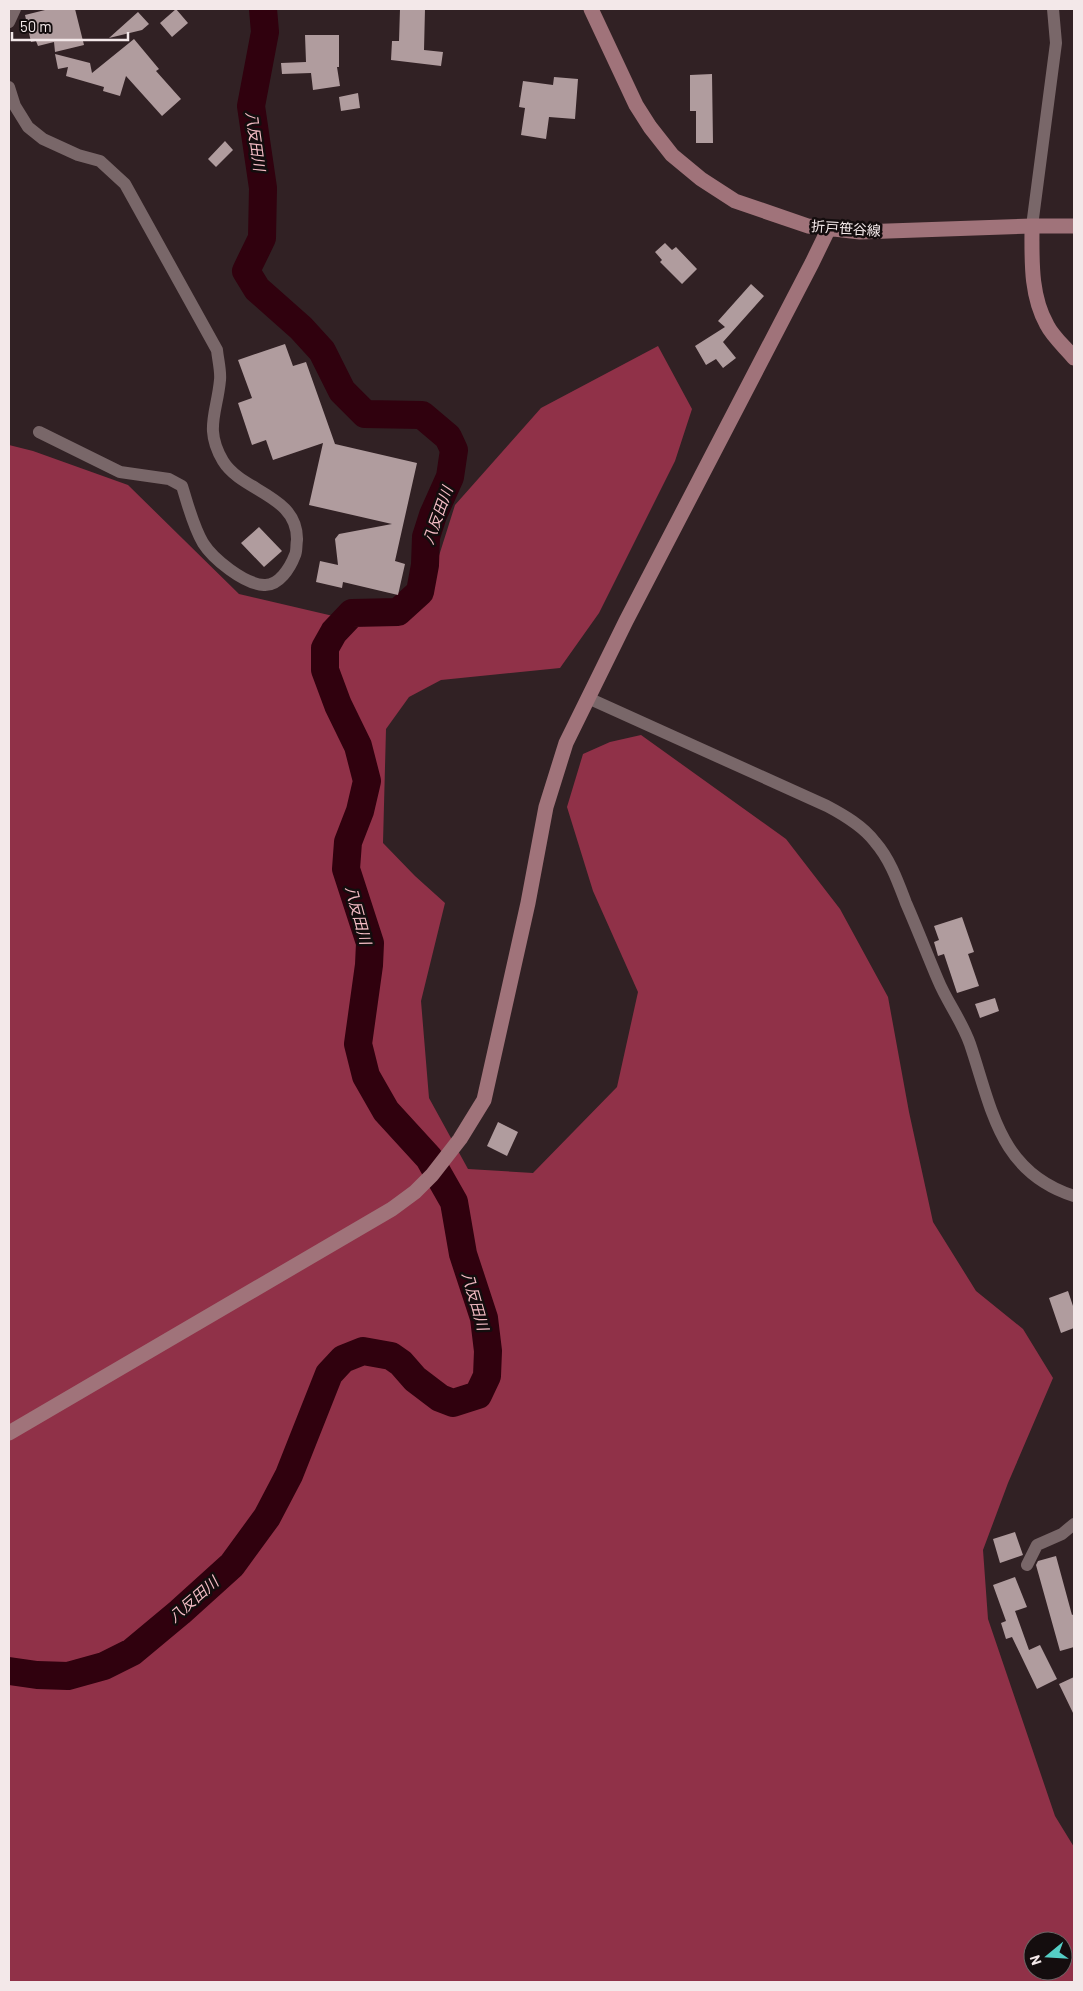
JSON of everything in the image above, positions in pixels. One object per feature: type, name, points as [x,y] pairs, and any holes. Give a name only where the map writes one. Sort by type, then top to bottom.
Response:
[{"type":"street","points":[[9,22],[15,9]]},
{"type":"street","name":"折戸笹谷線","points":[[591,9],[636,105],[672,155],[701,179],[735,201],[808,226],[828,230],[860,232],[1074,226]]},
{"type":"street","points":[[1053,9],[1056,43],[1032,226],[1032,265],[1034,286],[1047,326],[1074,358]]},
{"type":"street","points":[[9,88],[15,106],[28,127],[43,139],[78,155],[100,161],[125,184],[217,350],[220,379],[211,431],[223,461],[237,476],[268,494],[292,518],[297,534],[296,554],[278,581],[264,585],[241,577],[225,568],[204,544],[191,516],[182,486],[169,479],[120,472],[39,432]]},
{"type":"street","points":[[9,1433],[392,1209],[415,1192],[453,1149],[484,1100],[528,903],[546,807],[566,743],[828,230]]},
{"type":"street","points":[[588,698],[661,729],[827,806],[844,815],[874,840],[882,851],[897,881],[938,981],[963,1027],[995,1123],[1004,1141],[1023,1165],[1042,1182],[1074,1196]]},
{"type":"street","points":[[1027,1565],[1037,1545],[1062,1534],[1074,1524]]},
{"type":"shaded area","points":[[658,346],[692,409],[675,461],[599,613],[560,668],[441,680],[409,697],[386,729],[383,843],[445,903],[421,1001],[429,1098],[468,1169],[533,1173],[617,1087],[638,992],[593,891],[567,807],[583,754],[610,742],[641,735],[786,839],[840,909],[888,997],[909,1112],[933,1222],[976,1291],[1023,1329],[1053,1378],[1008,1483],[983,1550],[988,1619],[1055,1816],[1074,1847],[1074,1982],[9,1982],[9,445],[33,451],[128,485],[239,594],[346,619],[425,600],[455,505],[541,408]]},
{"type":"building","points":[[49,9],[75,9],[84,45],[55,52],[54,42],[38,46],[36,41],[31,42],[25,15]]},
{"type":"building","points":[[176,9],[188,23],[172,37],[160,23]]},
{"type":"building","points":[[400,9],[425,9],[424,50],[443,52],[441,66],[391,60],[392,41],[399,41]]},
{"type":"building","points":[[138,12],[149,24],[142,30],[109,38]]},
{"type":"building","points":[[305,35],[339,35],[339,67],[337,67],[340,86],[313,90],[311,73],[282,74],[281,63],[306,62]]},
{"type":"building","points":[[134,39],[159,69],[156,71],[181,99],[162,116],[126,76],[120,96],[103,91],[104,87],[66,76],[68,67],[58,69],[55,54],[90,63],[92,73]]},
{"type":"building","points":[[712,74],[713,143],[696,143],[696,111],[690,111],[690,75]]},
{"type":"building","points":[[554,77],[578,79],[575,119],[549,117],[546,139],[521,135],[525,108],[519,107],[523,81],[553,85]]},
{"type":"building","points":[[358,93],[360,108],[341,111],[339,97]]},
{"type":"building","points":[[225,141],[233,150],[216,167],[208,159]]},
{"type":"building","points":[[665,243],[672,250],[676,247],[697,269],[682,284],[660,262],[662,260],[655,252]]},
{"type":"building","points":[[751,284],[764,296],[723,342],[736,358],[723,368],[716,359],[706,365],[695,346],[725,327],[718,321]]},
{"type":"building","points":[[285,344],[293,366],[306,362],[335,444],[417,463],[395,561],[405,564],[398,595],[343,582],[342,588],[316,582],[320,561],[338,565],[335,539],[339,534],[392,524],[309,505],[323,443],[273,460],[266,440],[252,445],[238,403],[252,398],[238,360]]},
{"type":"building","points":[[259,527],[282,551],[264,567],[241,543]]},
{"type":"building","points":[[962,917],[974,952],[968,954],[979,986],[957,993],[944,954],[938,956],[934,942],[939,940],[934,926]]},
{"type":"building","points":[[995,998],[999,1011],[980,1018],[975,1004]]},
{"type":"building","points":[[498,1122],[518,1132],[507,1156],[487,1146]]},
{"type":"building","points":[[1068,1291],[1074,1309],[1074,1328],[1061,1333],[1049,1298]]},
{"type":"building","points":[[1015,1532],[1023,1555],[1000,1563],[993,1539]]},
{"type":"building","points":[[1056,1556],[1072,1615],[1074,1614],[1074,1647],[1060,1651],[1036,1565],[1038,1561]]},
{"type":"building","points":[[1015,1577],[1027,1607],[1015,1611],[1029,1650],[1040,1645],[1057,1679],[1037,1689],[1012,1637],[1006,1639],[1001,1623],[1006,1621],[993,1585]]},
{"type":"building","points":[[1074,1677],[1074,1715],[1059,1684]]},
{"type":"waterway","name":"八反田川","points":[[9,1671],[37,1675],[68,1676],[104,1666],[132,1652],[232,1565],[267,1517],[289,1475],[329,1374],[343,1359],[363,1351],[391,1356],[401,1363],[415,1379],[440,1398],[453,1403],[478,1395],[487,1376],[488,1351],[484,1318],[463,1254],[454,1202],[429,1158],[386,1111],[366,1076],[358,1044],[369,965],[370,943],[346,869],[348,842],[360,811],[367,781],[358,746],[338,705],[325,670],[325,648],[334,632],[352,613],[398,612],[420,592],[425,565],[426,537],[433,515],[450,477],[454,450],[448,437],[422,415],[365,414],[342,391],[322,351],[301,328],[257,289],[246,271],[262,238],[263,188],[251,106],[265,32],[263,9]]}]
